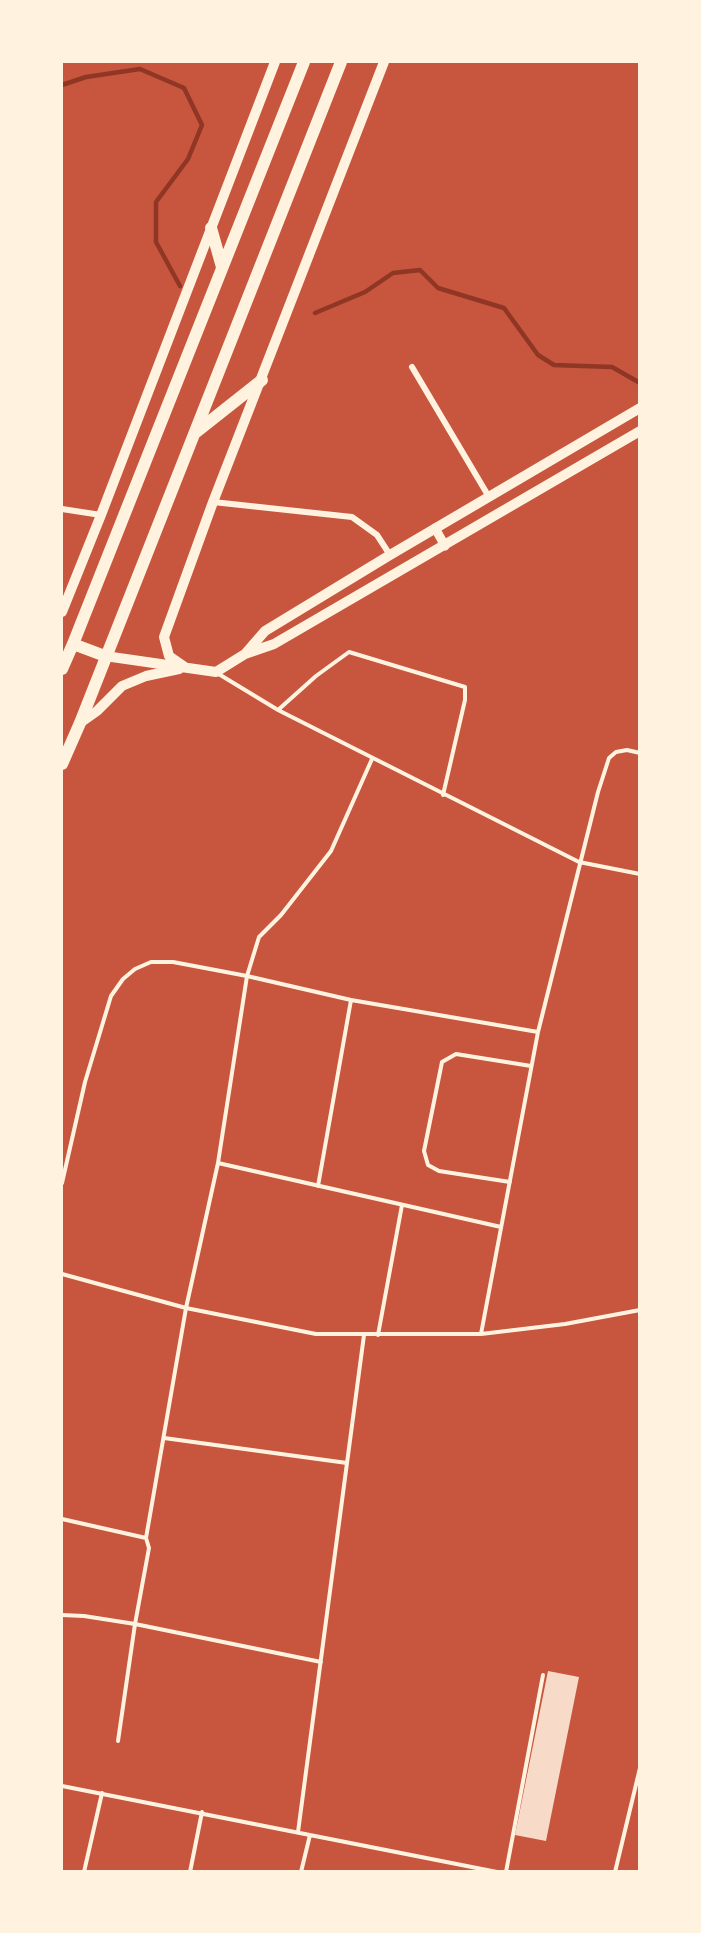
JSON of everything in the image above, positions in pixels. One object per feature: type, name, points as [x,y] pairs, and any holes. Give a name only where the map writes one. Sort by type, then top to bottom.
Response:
[{"type":"highway","points":[[62,669],[303,62]]},
{"type":"highway","points":[[62,764],[341,62]]},
{"type":"highway","points":[[211,228],[222,267]]},
{"type":"highway","points":[[193,435],[262,380]]},
{"type":"highway","points":[[73,644],[105,656]]},
{"type":"main road","points":[[62,612],[275,62]]},
{"type":"main road","points":[[185,667],[169,656],[164,637],[213,502],[384,62]]},
{"type":"main road","points":[[245,654],[265,631],[639,408]]},
{"type":"main road","points":[[105,656],[216,672],[245,654],[274,644],[639,431]]},
{"type":"main road","points":[[80,723],[98,711],[122,686],[133,680],[185,667]]},
{"type":"street","points":[[411,367],[489,497]]},
{"type":"street","points":[[213,502],[351,517],[377,535],[390,555]]},
{"type":"street","points":[[62,509],[101,515]]},
{"type":"street","points":[[435,528],[445,546]]},
{"type":"lane","points":[[278,710],[316,676],[349,652],[465,687],[465,700],[443,795]]},
{"type":"lane","points":[[216,672],[278,710],[579,862],[639,874]]},
{"type":"lane","points":[[481,1334],[538,1032],[579,862],[609,758],[616,752],[627,750],[639,753]]},
{"type":"lane","points":[[118,1741],[149,1548],[146,1538],[186,1308],[218,1163],[247,976],[259,937],[280,915],[331,851],[372,759]]},
{"type":"lane","points":[[62,1183],[85,1082],[111,996],[123,979],[135,969],[151,962],[173,962],[351,1000],[538,1032]]},
{"type":"lane","points":[[318,1186],[351,1000]]},
{"type":"lane","points":[[510,1182],[439,1171],[428,1165],[424,1151],[442,1062],[456,1054],[531,1066]]},
{"type":"lane","points":[[218,1163],[501,1227]]},
{"type":"lane","points":[[378,1335],[402,1204]]},
{"type":"lane","points":[[62,1274],[186,1308],[316,1334],[481,1334],[565,1324],[639,1310]]},
{"type":"lane","points":[[298,1832],[364,1335]]},
{"type":"lane","points":[[164,1438],[347,1463]]},
{"type":"lane","points":[[62,1519],[146,1538]]},
{"type":"lane","points":[[62,1615],[135,1624],[321,1662]]},
{"type":"lane","points":[[506,1872],[543,1675]]},
{"type":"lane","points":[[615,1872],[639,1768]]},
{"type":"lane","points":[[62,1786],[497,1872]]},
{"type":"lane","points":[[84,1872],[102,1793]]},
{"type":"lane","points":[[189,1872],[202,1812]]},
{"type":"lane","points":[[301,1872],[310,1834]]},
{"type":"building","points":[[548,1671],[579,1677],[546,1841],[515,1835]]},
{"type":"waterway","points":[[62,85],[86,77],[140,69],[184,88],[202,125],[188,159],[156,202],[156,242],[180,286]]},
{"type":"waterway","points":[[315,313],[365,292],[393,273],[420,270],[438,288],[504,308],[538,355],[554,365],[612,367],[640,383]]}]
